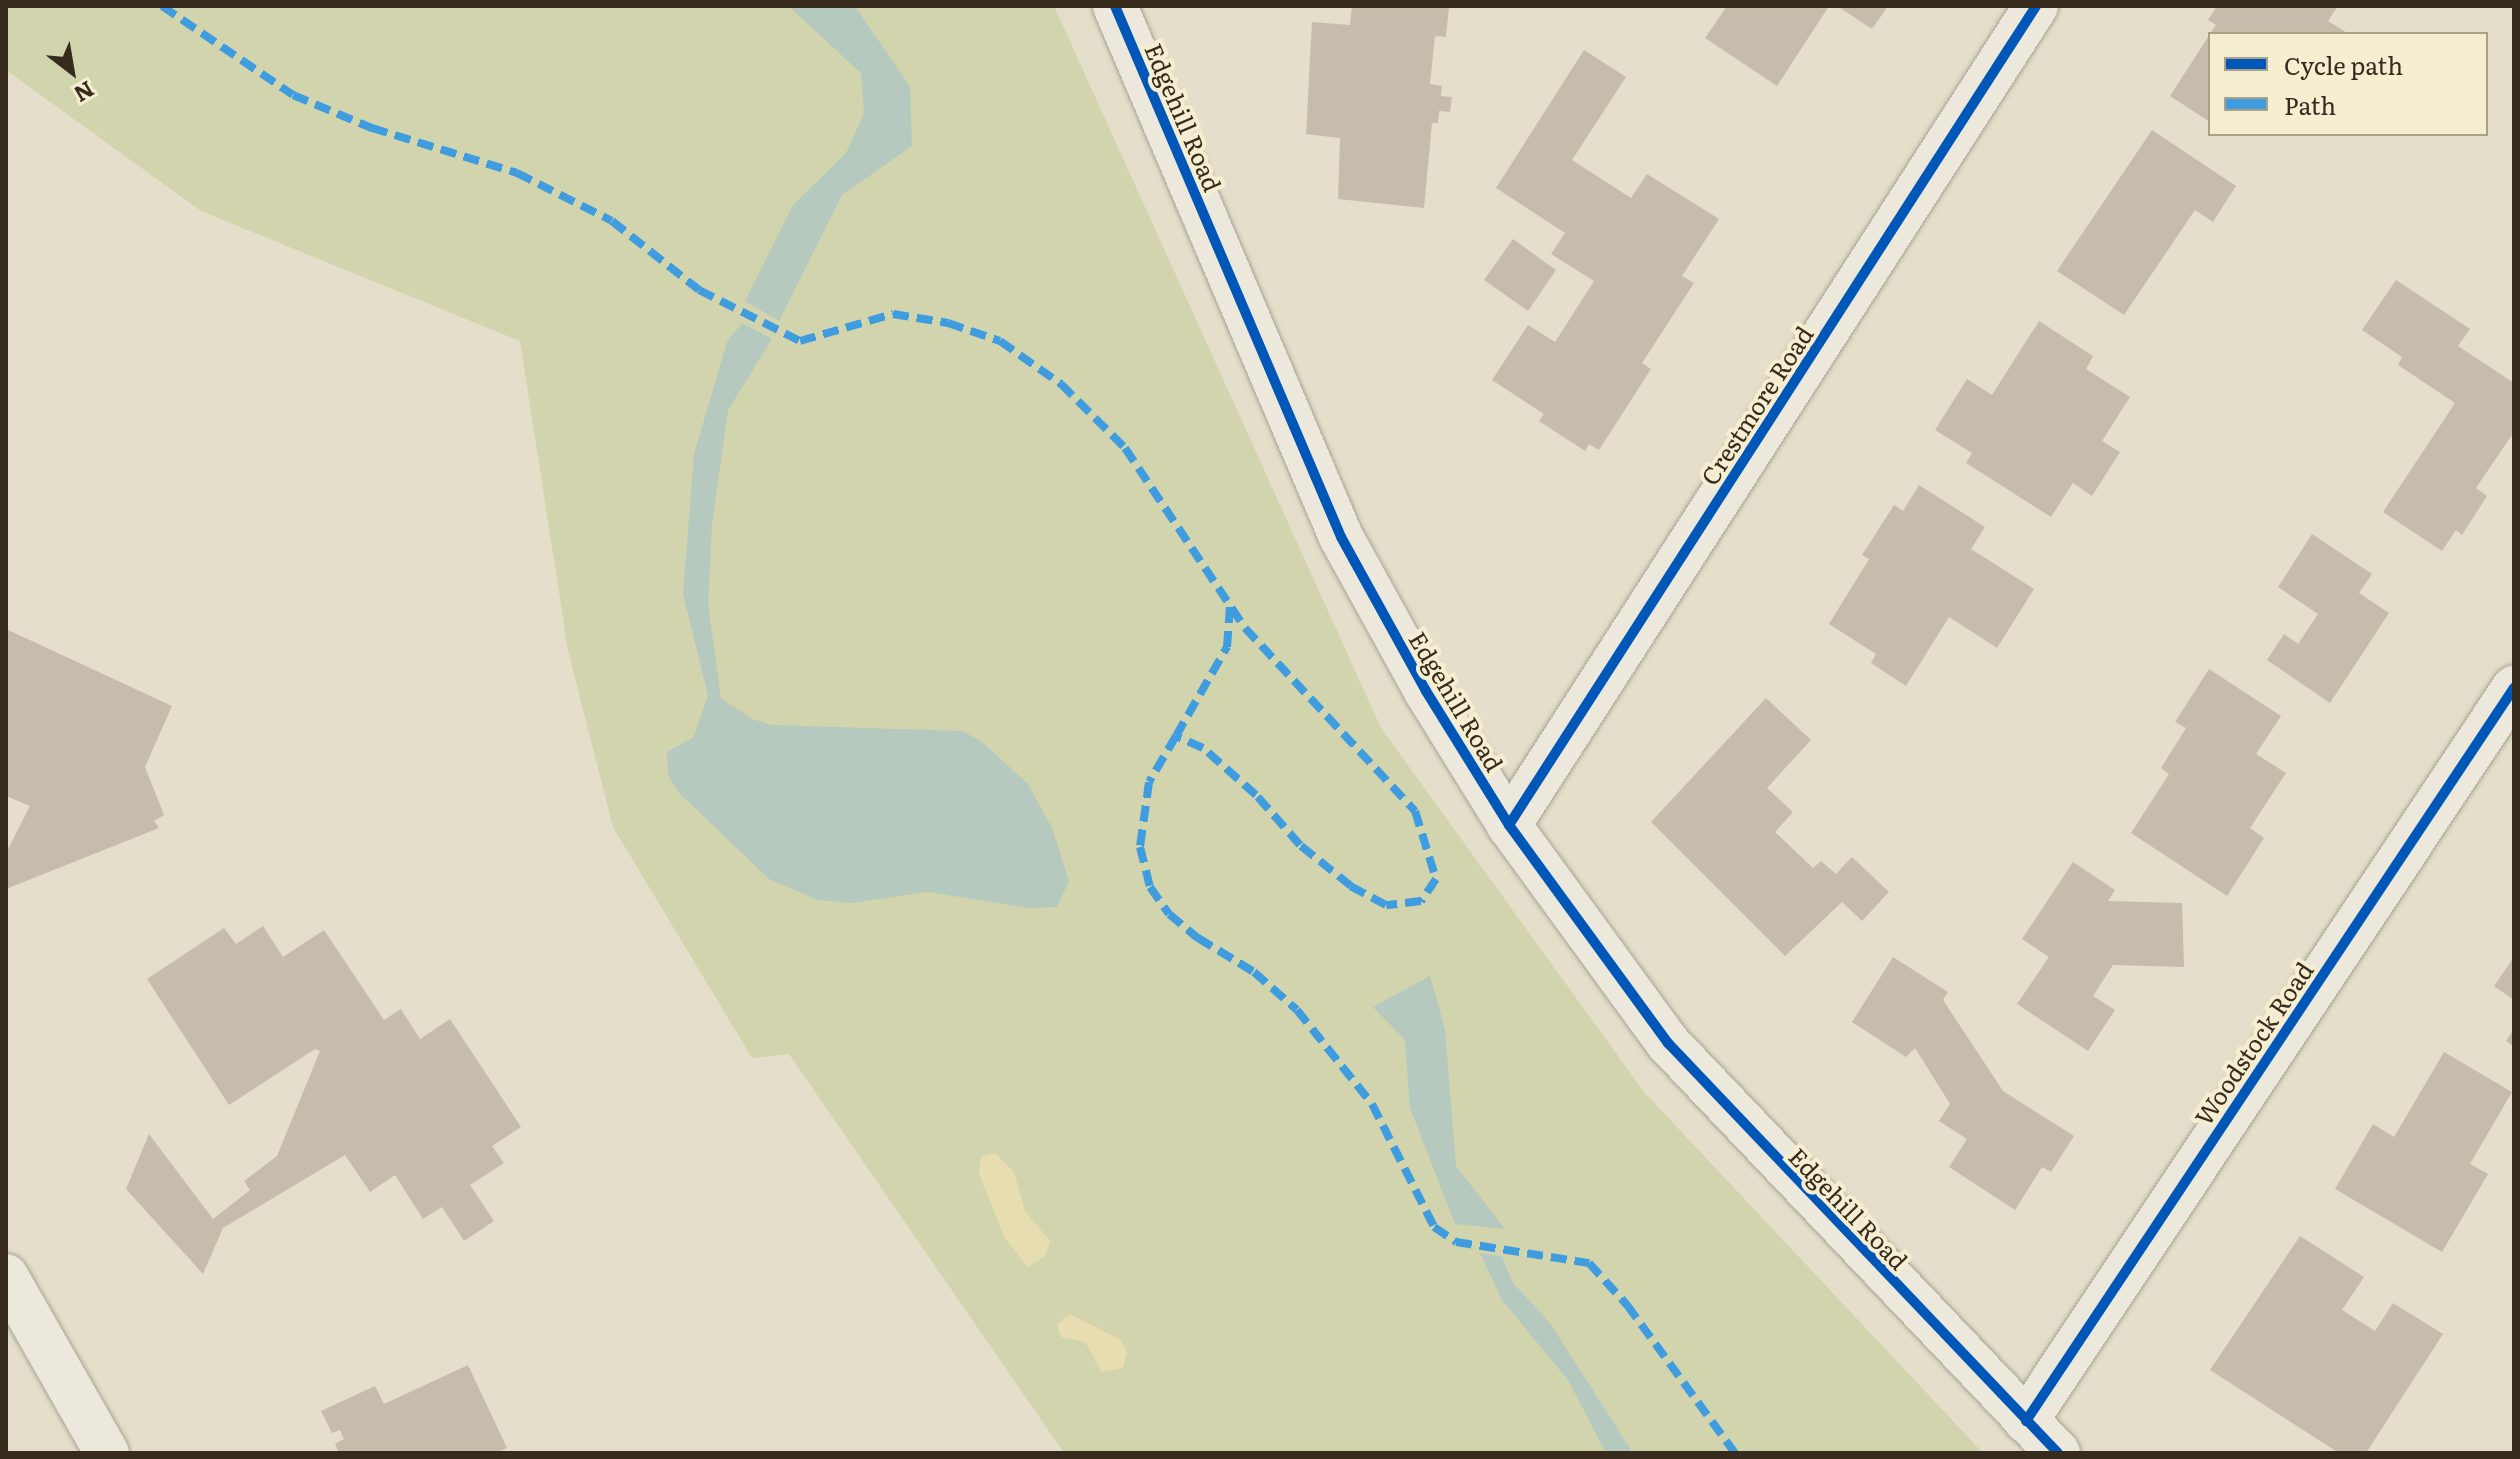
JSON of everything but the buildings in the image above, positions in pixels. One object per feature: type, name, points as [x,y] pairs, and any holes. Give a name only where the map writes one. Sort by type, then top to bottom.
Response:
[{"type":"street","name":"Edgehill Road","points":[[1115,6],[1341,537],[1426,691],[1509,825],[1668,1043],[2058,1453]]},
{"type":"street","name":"Crestmore Road","points":[[1509,825],[2036,6]]},
{"type":"street","name":"Woodstock Road","points":[[2026,1421],[2514,688]]},
{"type":"street","points":[[6,1276],[107,1453]]},
{"type":"green space","points":[[6,6],[1054,6],[1381,728],[1644,1092],[1983,1453],[1064,1453],[789,1054],[752,1058],[613,827],[568,650],[520,341],[201,211],[6,70]]},
{"type":"sand","points":[[995,1153],[1014,1172],[1025,1211],[1050,1241],[1045,1256],[1028,1267],[1004,1237],[979,1173],[981,1156]]},
{"type":"sand","points":[[1070,1314],[1121,1340],[1127,1353],[1123,1368],[1102,1372],[1085,1342],[1061,1337],[1057,1325]]},
{"type":"shaded area","points":[[788,6],[855,6],[910,87],[912,146],[842,195],[779,321],[745,301],[793,205],[846,153],[864,113],[861,73]]},
{"type":"shaded area","points":[[742,323],[772,339],[728,410],[712,525],[708,604],[721,698],[752,719],[772,725],[962,731],[981,741],[1028,784],[1052,828],[1069,881],[1057,907],[1029,908],[928,892],[852,903],[818,900],[769,879],[679,793],[668,775],[667,752],[693,738],[708,696],[683,594],[694,454],[727,342]]},
{"type":"shaded area","points":[[1430,976],[1445,1029],[1456,1166],[1505,1229],[1455,1224],[1410,1108],[1405,1040],[1373,1007]]},
{"type":"shaded area","points":[[1480,1253],[1502,1257],[1513,1283],[1550,1323],[1633,1453],[1606,1453],[1568,1380],[1502,1300]]},
{"type":"marked path","points":[[162,6],[293,95],[372,128],[517,173],[612,221],[699,290],[800,341],[893,314],[948,323],[1000,341],[1061,384],[1125,448],[1245,628],[1415,811],[1436,879],[1421,901],[1386,905],[1351,886],[1300,845],[1256,795],[1203,748],[1176,736],[1149,782],[1140,847],[1150,887],[1169,914],[1198,938],[1254,972],[1297,1010],[1372,1104],[1434,1227],[1456,1242],[1589,1263],[1627,1305],[1735,1453]]},
{"type":"marked path","points":[[1176,736],[1227,647],[1230,606]]},
{"type":"cycle path","points":[[1115,6],[1341,537],[1426,691],[1509,825],[1668,1043],[2058,1453]]},
{"type":"cycle path","points":[[1509,825],[2036,6]]},
{"type":"cycle path","points":[[2026,1421],[2514,688]]}]
